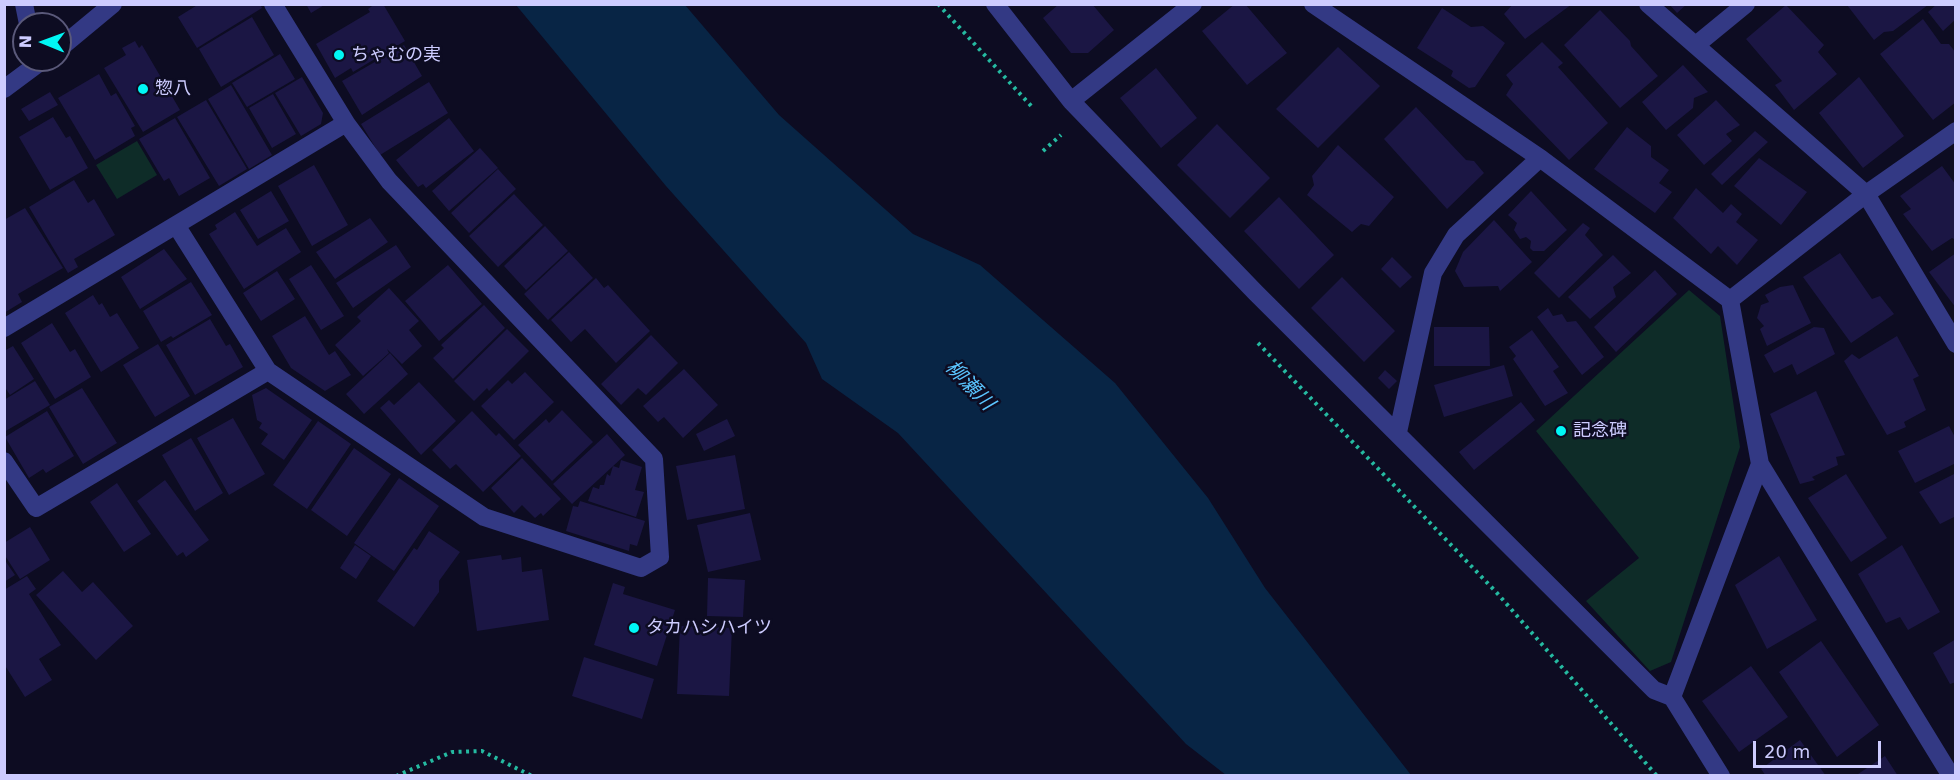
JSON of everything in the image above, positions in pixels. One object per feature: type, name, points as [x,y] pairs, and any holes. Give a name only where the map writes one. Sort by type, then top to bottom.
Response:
[{"type":"street","points":[[72,38],[113,4]]},
{"type":"street","points":[[176,225],[268,371],[484,517],[641,568],[660,557],[654,459],[389,182],[346,123],[273,4]]},
{"type":"street","points":[[996,4],[1071,101],[1255,292],[1398,432],[1654,690],[1672,697],[1721,776]]},
{"type":"street","points":[[1071,101],[1192,4]]},
{"type":"street","points":[[1313,4],[1540,158],[1730,300],[1760,465],[1952,776]]},
{"type":"street","points":[[1648,4],[1866,194],[1956,344]]},
{"type":"street","points":[[1696,45],[1746,4]]},
{"type":"street","points":[[4,89],[26,72]]},
{"type":"street","points":[[4,328],[346,123]]},
{"type":"street","points":[[1730,300],[1866,194],[1956,130]]},
{"type":"street","points":[[1398,432],[1432,273],[1456,235],[1540,158]]},
{"type":"street","points":[[4,461],[36,508],[268,371]]},
{"type":"street","points":[[1672,697],[1760,465]]},
{"type":"path","points":[[938,4],[971,43],[1036,111]]},
{"type":"path","points":[[1052,128],[1068,144]]},
{"type":"path","points":[[1251,336],[1497,594],[1657,776]]},
{"type":"path","points":[[396,776],[408,768],[452,752],[482,751],[532,776]]},
{"type":"green space","points":[[137,141],[157,175],[117,199],[96,165]]},
{"type":"green space","points":[[1689,290],[1720,316],[1740,447],[1671,662],[1650,671],[1586,601],[1639,558],[1536,431]]},
{"type":"water","name":"柳瀬川","points":[[516,5],[685,5],[779,115],[913,234],[980,265],[1115,383],[1208,498],[1265,588],[1411,775],[1226,775],[1186,744],[898,433],[822,379],[806,343],[666,186]]},
{"type":"building","points":[[199,4],[260,4],[262,8],[197,48],[178,17]]},
{"type":"building","points":[[306,4],[326,4],[311,13]]},
{"type":"building","points":[[375,4],[383,4],[405,41],[353,72],[351,68],[335,78],[316,44],[370,12],[368,9]]},
{"type":"building","points":[[1059,4],[1092,4],[1114,30],[1088,53],[1071,53],[1043,18]]},
{"type":"building","points":[[1235,4],[1245,4],[1287,53],[1247,85],[1202,31]]},
{"type":"building","points":[[1513,4],[1572,4],[1525,39],[1504,14]]},
{"type":"building","points":[[1669,4],[1687,4],[1677,13]]},
{"type":"building","points":[[1937,4],[1956,4],[1956,19],[1943,31],[1928,12]]},
{"type":"building","points":[[1786,5],[1824,45],[1818,52],[1837,74],[1794,110],[1775,85],[1782,81],[1746,39]]},
{"type":"building","points":[[1847,5],[1928,5],[1893,31],[1884,32],[1874,40]]},
{"type":"building","points":[[1442,8],[1471,27],[1483,26],[1505,43],[1475,87],[1469,88],[1451,76],[1453,71],[1417,48]]},
{"type":"building","points":[[1600,10],[1630,41],[1631,46],[1658,76],[1620,108],[1564,45]]},
{"type":"building","points":[[252,17],[274,55],[221,87],[199,49]]},
{"type":"building","points":[[1923,19],[1941,44],[1949,44],[1956,53],[1956,102],[1933,120],[1880,54]]},
{"type":"building","name":"惣八","points":[[135,41],[139,48],[142,45],[180,110],[143,132],[104,68],[126,55],[122,48]]},
{"type":"building","points":[[1542,42],[1563,63],[1558,67],[1608,123],[1569,160],[1506,95],[1513,84],[1506,75]]},
{"type":"building","points":[[404,45],[422,76],[362,115],[342,81]]},
{"type":"building","points":[[1338,47],[1380,86],[1318,148],[1276,109]]},
{"type":"building","points":[[280,54],[295,79],[247,107],[232,83]]},
{"type":"building","points":[[1683,65],[1708,92],[1694,98],[1693,108],[1666,130],[1642,102]]},
{"type":"building","points":[[1156,68],[1197,118],[1161,148],[1120,98]]},
{"type":"building","points":[[99,74],[111,96],[116,93],[135,126],[131,128],[135,136],[95,160],[58,98]]},
{"type":"building","points":[[302,77],[323,113],[321,124],[301,136],[275,93]]},
{"type":"building","points":[[1859,77],[1904,136],[1863,168],[1819,113]]},
{"type":"building","points":[[429,82],[448,113],[380,155],[361,124]]},
{"type":"building","points":[[231,85],[272,155],[249,169],[208,99]]},
{"type":"building","points":[[50,92],[58,105],[29,121],[21,109]]},
{"type":"building","points":[[273,94],[296,134],[272,148],[249,108]]},
{"type":"building","points":[[206,100],[247,169],[219,186],[177,117]]},
{"type":"building","points":[[1716,100],[1740,125],[1726,134],[1732,141],[1704,165],[1677,135]]},
{"type":"building","points":[[1416,107],[1466,160],[1474,161],[1484,173],[1447,209],[1384,139]]},
{"type":"building","points":[[53,117],[66,138],[70,136],[88,168],[50,190],[19,137]]},
{"type":"building","points":[[175,118],[210,178],[179,196],[169,178],[164,181],[139,139]]},
{"type":"building","points":[[449,118],[474,151],[426,188],[423,184],[418,187],[396,160]]},
{"type":"building","points":[[1217,124],[1270,178],[1230,218],[1177,165]]},
{"type":"building","points":[[1627,127],[1651,146],[1651,157],[1669,170],[1659,183],[1672,192],[1655,213],[1594,169]]},
{"type":"building","points":[[1755,131],[1768,142],[1722,185],[1711,174]]},
{"type":"building","points":[[1338,145],[1394,197],[1369,226],[1361,224],[1352,232],[1307,195],[1314,185],[1312,176]]},
{"type":"building","points":[[480,148],[498,168],[449,211],[432,191]]},
{"type":"building","points":[[1759,158],[1807,192],[1781,225],[1734,186]]},
{"type":"building","points":[[314,165],[348,225],[312,246],[278,186]]},
{"type":"building","points":[[1942,166],[1956,185],[1956,240],[1952,238],[1932,251],[1903,214],[1911,209],[1900,196]]},
{"type":"building","points":[[498,169],[516,189],[469,233],[451,213]]},
{"type":"building","points":[[74,180],[88,203],[94,199],[115,235],[74,259],[78,267],[68,273],[29,207]]},
{"type":"building","points":[[1696,188],[1723,213],[1731,204],[1742,214],[1736,222],[1758,240],[1737,265],[1718,246],[1711,254],[1673,218]]},
{"type":"building","points":[[271,191],[289,221],[258,239],[240,210]]},
{"type":"building","points":[[1531,191],[1567,230],[1544,251],[1533,251],[1530,248],[1531,241],[1526,237],[1520,239],[1514,230],[1517,223],[1508,215]]},
{"type":"building","points":[[514,194],[543,225],[498,267],[469,236]]},
{"type":"building","points":[[1279,197],[1334,255],[1299,289],[1244,231]]},
{"type":"building","points":[[25,208],[63,268],[18,294],[22,302],[4,313],[4,220]]},
{"type":"building","points":[[235,212],[257,246],[286,228],[301,252],[244,289],[209,234],[217,229],[215,225]]},
{"type":"building","points":[[370,218],[388,242],[335,279],[316,252]]},
{"type":"building","points":[[1494,220],[1532,262],[1500,291],[1498,286],[1464,287],[1455,271],[1463,252]]},
{"type":"building","points":[[1583,223],[1590,228],[1585,235],[1603,255],[1559,298],[1534,273]]},
{"type":"building","points":[[545,226],[568,251],[526,290],[504,266]]},
{"type":"building","points":[[396,245],[411,267],[353,308],[336,283]]},
{"type":"building","points":[[164,249],[187,279],[140,309],[121,277]]},
{"type":"building","points":[[569,252],[593,278],[548,320],[524,294]]},
{"type":"building","points":[[1840,253],[1872,299],[1880,296],[1894,314],[1851,343],[1803,277]]},
{"type":"building","points":[[1956,253],[1956,308],[1929,272]]},
{"type":"building","points":[[1613,255],[1631,273],[1613,287],[1616,297],[1590,319],[1568,297]]},
{"type":"building","points":[[1392,257],[1412,277],[1400,288],[1381,269]]},
{"type":"building","points":[[311,265],[344,316],[321,330],[289,279]]},
{"type":"building","points":[[448,265],[482,304],[439,341],[405,301]]},
{"type":"building","points":[[1655,270],[1677,294],[1616,352],[1594,327]]},
{"type":"building","points":[[277,271],[295,299],[261,321],[243,293]]},
{"type":"building","points":[[1342,277],[1395,331],[1364,362],[1311,308]]},
{"type":"building","points":[[596,278],[604,288],[608,285],[650,331],[616,363],[585,329],[571,342],[551,320]]},
{"type":"building","points":[[191,282],[212,315],[173,338],[171,336],[161,342],[143,311]]},
{"type":"building","points":[[1793,285],[1811,323],[1767,346],[1760,329],[1764,326],[1757,318],[1761,305],[1769,302],[1765,295],[1780,287]]},
{"type":"building","points":[[389,288],[419,321],[409,330],[422,346],[402,364],[387,349],[389,353],[363,376],[335,345],[361,321],[357,317]]},
{"type":"building","points":[[93,295],[99,305],[102,303],[110,317],[117,313],[139,348],[101,372],[65,313]]},
{"type":"building","points":[[484,305],[505,328],[453,379],[433,358],[444,348],[441,345]]},
{"type":"building","points":[[1548,308],[1553,316],[1562,314],[1567,322],[1576,321],[1604,357],[1582,375],[1537,317]]},
{"type":"building","points":[[305,316],[329,355],[335,351],[351,375],[325,391],[291,368],[272,336]]},
{"type":"building","points":[[210,319],[226,346],[230,344],[243,367],[195,395],[166,345]]},
{"type":"building","points":[[52,323],[70,352],[75,349],[91,377],[55,399],[21,343]]},
{"type":"building","points":[[1434,327],[1489,327],[1490,366],[1434,366]]},
{"type":"building","points":[[1814,327],[1824,328],[1835,354],[1797,375],[1792,364],[1774,373],[1764,355]]},
{"type":"building","points":[[507,329],[529,351],[489,391],[487,388],[474,401],[454,381]]},
{"type":"building","points":[[1532,330],[1559,367],[1553,371],[1568,393],[1545,406],[1513,359],[1516,356],[1509,347]]},
{"type":"building","points":[[651,335],[678,363],[646,395],[638,388],[621,405],[601,384]]},
{"type":"building","points":[[1897,336],[1919,376],[1913,379],[1926,410],[1904,422],[1906,427],[1887,435],[1844,361],[1852,354],[1859,359]]},
{"type":"building","points":[[158,344],[190,396],[155,417],[123,365]]},
{"type":"building","points":[[13,346],[34,379],[10,395],[4,386],[4,351]]},
{"type":"building","points":[[390,353],[408,374],[364,414],[346,394]]},
{"type":"building","points":[[1504,365],[1513,396],[1444,417],[1434,385]]},
{"type":"building","points":[[684,369],[718,405],[683,438],[664,417],[658,422],[643,406]]},
{"type":"building","points":[[1385,370],[1397,381],[1389,389],[1378,378]]},
{"type":"building","points":[[525,372],[554,402],[514,440],[481,406],[508,380],[512,384]]},
{"type":"building","points":[[35,381],[50,405],[4,432],[4,400]]},
{"type":"building","points":[[419,382],[456,421],[421,455],[380,408],[389,400],[394,405]]},
{"type":"building","points":[[82,388],[117,443],[83,464],[49,407]]},
{"type":"building","points":[[266,388],[312,420],[284,460],[261,444],[268,434],[259,428],[262,423],[257,420],[252,395]]},
{"type":"building","points":[[1816,391],[1845,455],[1836,457],[1838,465],[1812,477],[1815,480],[1800,484],[1770,414]]},
{"type":"building","points":[[1521,402],[1535,420],[1474,470],[1459,452]]},
{"type":"building","points":[[562,410],[593,442],[552,481],[518,445],[546,419],[549,423]]},
{"type":"building","points":[[47,411],[74,456],[46,473],[43,469],[29,478],[5,437]]},
{"type":"building","points":[[472,411],[496,436],[499,433],[521,456],[483,492],[456,464],[450,469],[432,450]]},
{"type":"building","points":[[233,418],[265,474],[229,495],[197,438]]},
{"type":"building","points":[[727,419],[735,436],[704,451],[696,434]]},
{"type":"building","points":[[318,421],[351,444],[307,509],[273,485]]},
{"type":"building","points":[[1949,426],[1956,439],[1956,463],[1915,483],[1898,451]]},
{"type":"building","points":[[607,434],[625,455],[572,504],[553,484]]},
{"type":"building","points":[[191,438],[223,493],[195,511],[162,455]]},
{"type":"building","points":[[354,448],[391,474],[347,536],[311,510]]},
{"type":"building","points":[[735,455],[745,509],[687,520],[676,466]]},
{"type":"building","points":[[522,458],[561,499],[543,516],[541,513],[535,518],[522,505],[514,513],[491,488]]},
{"type":"building","points":[[621,460],[642,467],[635,490],[644,492],[636,517],[588,501],[593,487],[599,489],[600,485],[604,485],[607,474],[610,476],[613,466],[619,468]]},
{"type":"building","points":[[1956,473],[1956,516],[1940,524],[1919,492]]},
{"type":"building","points":[[1846,474],[1887,538],[1851,562],[1808,498]]},
{"type":"building","points":[[399,478],[439,506],[394,571],[354,543]]},
{"type":"building","points":[[165,480],[209,540],[186,557],[183,552],[177,556],[137,501]]},
{"type":"building","points":[[117,483],[151,534],[124,552],[90,502]]},
{"type":"building","points":[[580,501],[645,521],[637,546],[630,544],[629,551],[566,531],[573,506],[578,507]]},
{"type":"building","points":[[750,513],[761,560],[708,572],[697,525]]},
{"type":"building","points":[[30,527],[50,560],[20,579],[4,554],[4,543]]},
{"type":"building","points":[[429,531],[460,552],[439,581],[439,592],[414,627],[377,601],[414,548],[417,550]]},
{"type":"building","points":[[355,545],[371,556],[356,579],[340,568]]},
{"type":"building","points":[[1902,545],[1940,612],[1908,630],[1900,617],[1886,623],[1858,574]]},
{"type":"building","points":[[501,555],[502,560],[521,557],[522,572],[542,569],[549,620],[477,631],[467,560]]},
{"type":"building","points":[[1779,556],[1817,620],[1767,649],[1735,585]]},
{"type":"building","points":[[4,559],[15,575],[4,582]]},
{"type":"building","points":[[63,571],[82,592],[93,582],[133,626],[96,660],[36,595]]},
{"type":"building","points":[[27,576],[36,589],[29,594],[61,645],[39,659],[52,680],[25,697],[4,664],[4,590]]},
{"type":"building","points":[[708,578],[745,580],[743,617],[707,616]]},
{"type":"building","name":"タカハシハイツ","points":[[613,583],[625,587],[623,594],[675,610],[657,666],[594,645]]},
{"type":"building","points":[[680,626],[732,628],[729,696],[677,694]]},
{"type":"building","points":[[1956,639],[1956,682],[1950,684],[1933,653]]},
{"type":"building","points":[[1821,641],[1879,725],[1837,757],[1779,672]]},
{"type":"building","points":[[584,657],[654,679],[642,719],[572,696]]},
{"type":"building","points":[[1751,666],[1788,717],[1739,752],[1702,701]]},
{"type":"building","points":[[1800,740],[1826,776],[1766,776],[1761,769]]},
{"type":"building","points":[[1885,756],[1898,776],[1855,776]]},
{"type":"place","name":"ちゃむの実","points":[[339,55]]},
{"type":"place","name":"惣八","points":[[143,89]]},
{"type":"place","name":"記念碑","points":[[1561,431]]},
{"type":"place","name":"タカハシハイツ","points":[[634,628]]}]
